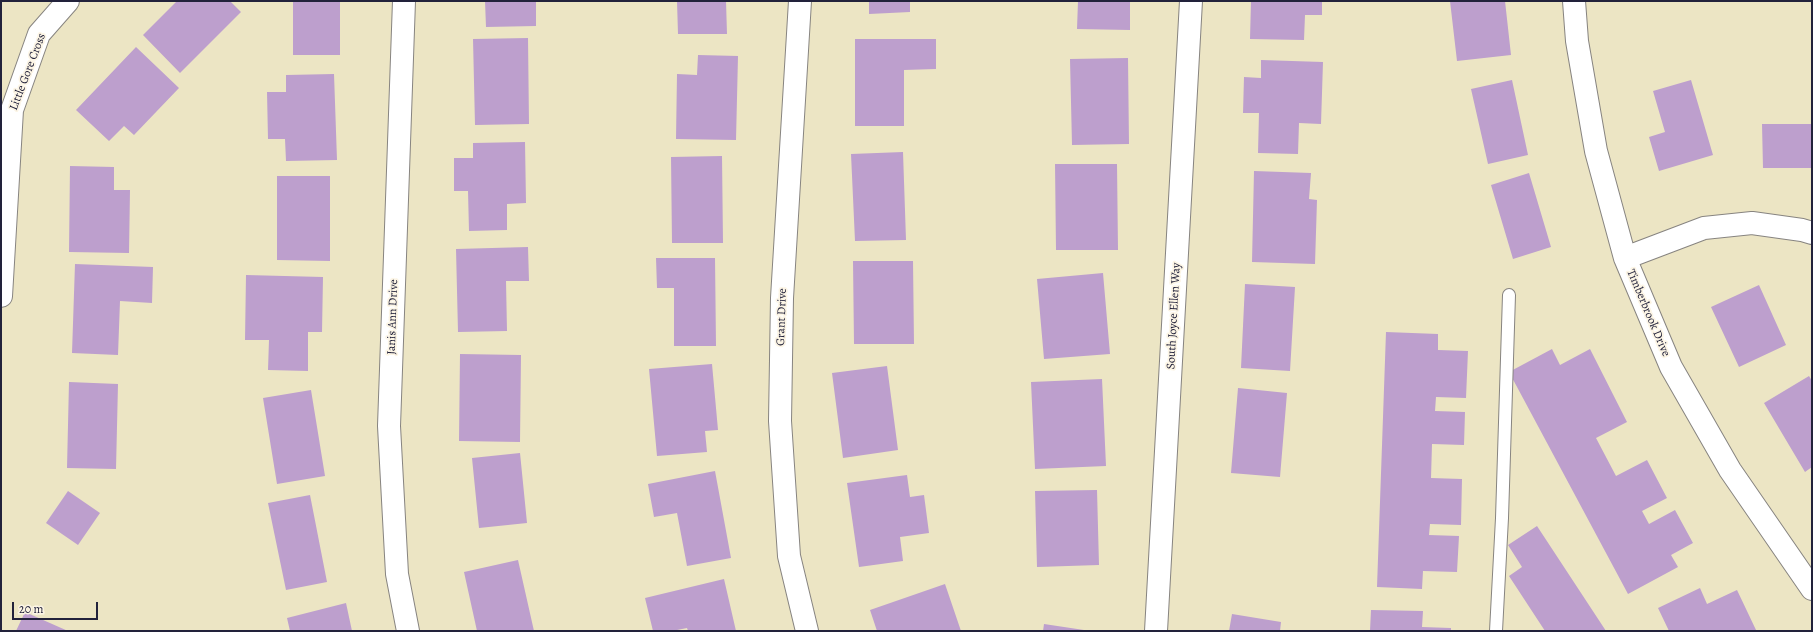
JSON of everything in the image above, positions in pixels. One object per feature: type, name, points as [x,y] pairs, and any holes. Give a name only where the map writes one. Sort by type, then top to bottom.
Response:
[{"type":"street","name":"Little Gore Cross","points":[[1,296],[12,110],[40,34],[68,1]]},
{"type":"street","name":"Janis Ann Drive","points":[[404,1],[389,426],[397,574],[408,631]]},
{"type":"street","name":"Grant Drive","points":[[800,1],[782,298],[780,421],[789,556],[807,631]]},
{"type":"street","name":"South Joyce Ellen Way","points":[[1156,631],[1191,1]]},
{"type":"street","name":"Timberbrook Drive","points":[[1574,1],[1576,41],[1596,151],[1625,258],[1671,367],[1730,470],[1812,590]]},
{"type":"street","points":[[1625,258],[1704,228],[1752,223],[1802,230],[1812,233]]},
{"type":"lane","points":[[1496,631],[1502,518],[1509,295]]},
{"type":"building","points":[[177,1],[230,1],[241,12],[180,73],[143,35]]},
{"type":"building","points":[[293,1],[340,1],[340,55],[293,55]]},
{"type":"building","points":[[485,1],[536,1],[536,26],[486,27]]},
{"type":"building","points":[[677,1],[726,1],[727,34],[678,34]]},
{"type":"building","points":[[869,1],[910,1],[910,12],[869,14]]},
{"type":"building","points":[[1078,1],[1130,1],[1130,30],[1077,29]]},
{"type":"building","points":[[1251,1],[1322,1],[1322,15],[1305,15],[1304,40],[1250,39]]},
{"type":"building","points":[[1450,1],[1505,1],[1511,55],[1457,61]]},
{"type":"building","points":[[528,38],[529,124],[475,125],[473,39]]},
{"type":"building","points":[[855,39],[936,39],[936,69],[904,70],[904,126],[855,126]]},
{"type":"building","points":[[136,47],[179,88],[134,135],[124,126],[109,141],[76,110]]},
{"type":"building","points":[[698,55],[738,56],[736,140],[676,139],[677,74],[697,75]]},
{"type":"building","points":[[1128,58],[1129,144],[1072,145],[1070,59]]},
{"type":"building","points":[[1261,60],[1323,62],[1321,124],[1299,123],[1298,154],[1258,153],[1259,113],[1243,113],[1244,77],[1261,78]]},
{"type":"building","points":[[334,74],[337,160],[286,161],[285,139],[268,139],[267,92],[286,92],[286,75]]},
{"type":"building","points":[[1512,80],[1528,155],[1488,164],[1471,89]]},
{"type":"building","points":[[1691,80],[1713,155],[1659,171],[1649,137],[1665,132],[1653,91]]},
{"type":"building","points":[[1762,124],[1812,124],[1812,168],[1763,168]]},
{"type":"building","points":[[525,142],[526,203],[507,204],[507,230],[469,231],[468,191],[454,191],[454,158],[473,158],[473,143]]},
{"type":"building","points":[[903,152],[906,240],[855,241],[851,154]]},
{"type":"building","points":[[722,156],[723,243],[672,243],[671,157]]},
{"type":"building","points":[[1055,164],[1117,164],[1118,250],[1056,250]]},
{"type":"building","points":[[70,166],[114,167],[114,190],[130,190],[129,253],[69,252]]},
{"type":"building","points":[[1254,171],[1311,173],[1309,199],[1317,200],[1315,264],[1252,262]]},
{"type":"building","points":[[1529,173],[1551,247],[1513,259],[1491,185]]},
{"type":"building","points":[[277,176],[330,176],[330,261],[277,260]]},
{"type":"building","points":[[528,247],[529,281],[506,281],[507,331],[458,332],[456,249]]},
{"type":"building","points":[[656,258],[715,258],[716,346],[674,346],[674,288],[657,288]]},
{"type":"building","points":[[853,261],[913,261],[914,344],[854,344]]},
{"type":"building","points":[[75,264],[153,267],[152,303],[120,301],[118,355],[72,353]]},
{"type":"building","points":[[1103,273],[1110,354],[1044,359],[1037,279]]},
{"type":"building","points":[[246,275],[323,277],[322,332],[308,332],[308,371],[268,370],[269,340],[245,340]]},
{"type":"building","points":[[1245,284],[1295,287],[1290,371],[1241,368]]},
{"type":"building","points":[[1759,285],[1786,345],[1739,367],[1711,307]]},
{"type":"building","points":[[1386,332],[1438,334],[1438,350],[1468,351],[1466,398],[1436,397],[1435,411],[1465,412],[1464,445],[1432,444],[1431,478],[1462,479],[1461,525],[1430,524],[1429,535],[1459,536],[1457,572],[1423,571],[1422,589],[1377,587]]},
{"type":"building","points":[[1552,349],[1560,365],[1590,349],[1627,422],[1596,438],[1616,476],[1647,460],[1667,498],[1642,511],[1649,524],[1675,510],[1693,543],[1671,555],[1678,567],[1628,594],[1509,372]]},
{"type":"building","points":[[460,354],[521,355],[520,442],[459,441]]},
{"type":"building","points":[[712,364],[718,430],[705,431],[707,452],[657,456],[649,369]]},
{"type":"building","points":[[887,366],[898,450],[843,458],[832,373]]},
{"type":"building","points":[[1809,376],[1812,381],[1812,467],[1805,472],[1764,403]]},
{"type":"building","points":[[1102,379],[1106,466],[1035,469],[1031,382]]},
{"type":"building","points":[[69,382],[118,384],[116,469],[67,468]]},
{"type":"building","points":[[1238,388],[1287,393],[1280,477],[1231,473]]},
{"type":"building","points":[[311,390],[325,476],[277,484],[263,398]]},
{"type":"building","points":[[520,453],[527,523],[479,528],[472,458]]},
{"type":"building","points":[[715,471],[731,558],[687,566],[677,513],[654,517],[648,484]]},
{"type":"building","points":[[907,475],[910,497],[924,495],[929,533],[900,537],[903,561],[859,567],[847,483]]},
{"type":"building","points":[[1097,490],[1099,565],[1037,567],[1035,491]]},
{"type":"building","points":[[68,491],[100,513],[78,545],[46,523]]},
{"type":"building","points":[[310,495],[327,582],[286,590],[268,503]]},
{"type":"building","points":[[1537,526],[1606,631],[1545,631],[1509,576],[1522,567],[1508,545]]},
{"type":"building","points":[[518,560],[534,631],[477,631],[464,572]]},
{"type":"building","points":[[724,579],[736,631],[688,631],[687,628],[672,631],[653,631],[645,598]]},
{"type":"building","points":[[945,584],[961,631],[877,631],[870,610]]},
{"type":"building","points":[[1700,588],[1707,604],[1737,590],[1756,630],[1669,631],[1658,608]]},
{"type":"building","points":[[346,603],[352,631],[290,631],[287,618]]},
{"type":"building","points":[[1371,610],[1423,611],[1422,627],[1451,628],[1451,631],[1370,631]]},
{"type":"building","points":[[25,612],[68,631],[16,631]]},
{"type":"building","points":[[1232,614],[1281,622],[1280,631],[1229,631]]},
{"type":"building","points":[[1044,624],[1084,630],[1084,631],[1043,631]]}]
